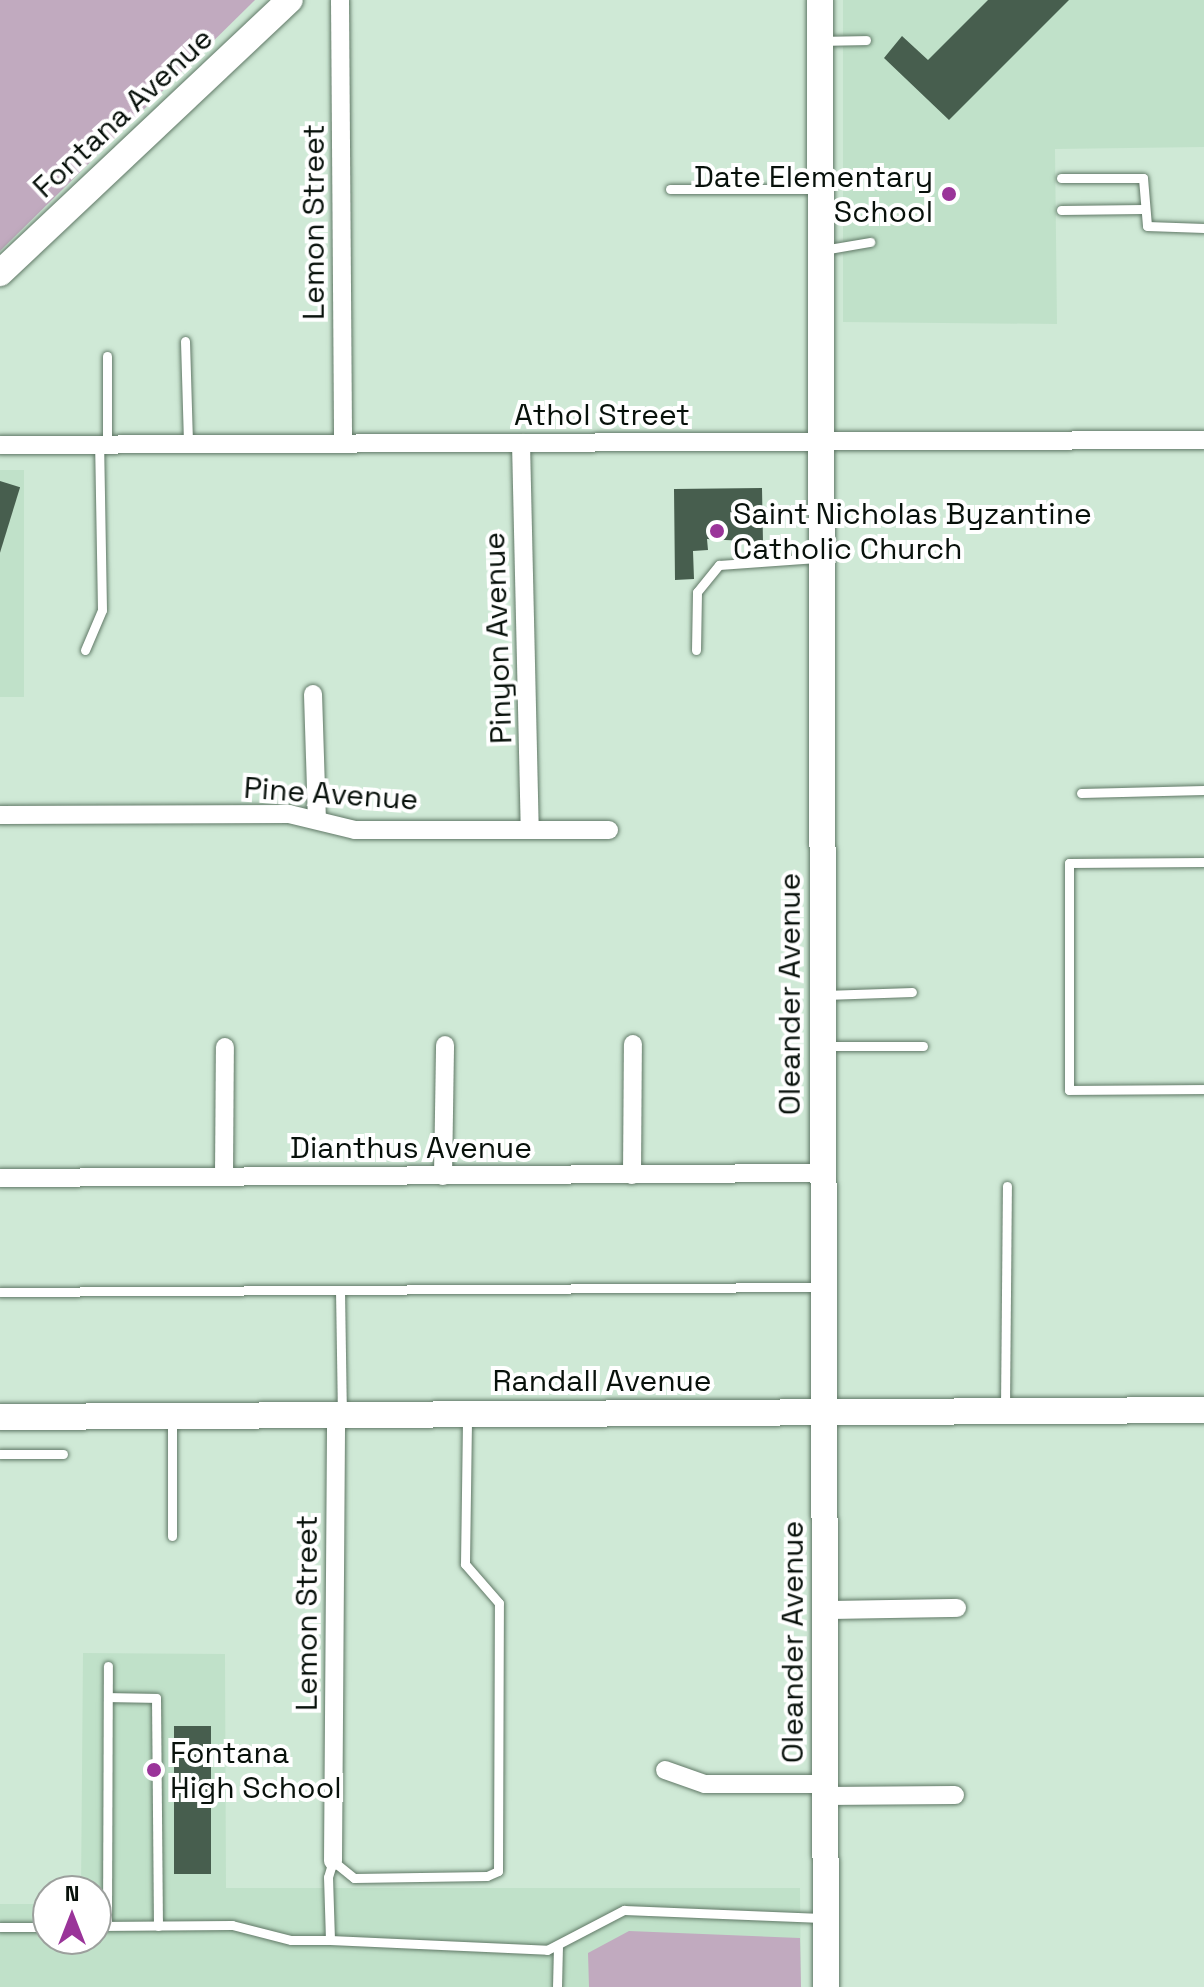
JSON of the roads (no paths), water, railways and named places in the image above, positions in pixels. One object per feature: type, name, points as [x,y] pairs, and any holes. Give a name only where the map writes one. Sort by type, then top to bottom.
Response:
[{"type":"street","name":"Fontana Avenue","points":[[0,273],[290,0]]},
{"type":"street","name":"Lemon Street","points":[[340,0],[343,444]]},
{"type":"street","name":"Oleander Avenue","points":[[820,0],[826,1987]]},
{"type":"street","name":"Athol Street","points":[[0,445],[1204,440]]},
{"type":"street","name":"Pinyon Avenue","points":[[521,443],[530,830]]},
{"type":"street","points":[[313,694],[317,818]]},
{"type":"street","name":"Pine Avenue","points":[[0,815],[317,818],[355,830],[609,830]]},
{"type":"street","points":[[632,1175],[633,1044]]},
{"type":"street","points":[[443,1176],[445,1045]]},
{"type":"street","points":[[224,1176],[225,1047]]},
{"type":"street","name":"Dianthus Avenue","points":[[0,1178],[823,1173]]},
{"type":"street","name":"Randall Avenue","points":[[0,1417],[1204,1410]]},
{"type":"street","name":"Lemon Street","points":[[333,1861],[339,1414]]},
{"type":"street","points":[[824,1610],[957,1608]]},
{"type":"street","points":[[665,1770],[705,1784],[955,1795]]},
{"type":"lane","points":[[820,41],[866,40]]},
{"type":"lane","points":[[1061,178],[1143,178],[1143,209],[1147,226],[1204,228]]},
{"type":"lane","points":[[670,189],[820,189]]},
{"type":"lane","points":[[1061,210],[1143,209]]},
{"type":"lane","points":[[820,250],[870,242]]},
{"type":"lane","points":[[185,341],[188,445]]},
{"type":"lane","points":[[85,650],[102,610],[107,356]]},
{"type":"lane","points":[[696,650],[697,592],[719,565],[821,558]]},
{"type":"lane","points":[[1081,793],[1204,790]]},
{"type":"lane","points":[[1204,862],[1069,863],[1069,1090],[1204,1089]]},
{"type":"lane","points":[[822,995],[912,992]]},
{"type":"lane","points":[[822,1046],[923,1046]]},
{"type":"lane","points":[[1005,1411],[1007,1186]]},
{"type":"lane","points":[[0,1292],[823,1287]]},
{"type":"lane","points":[[339,1414],[340,1290]]},
{"type":"lane","points":[[330,1940],[328,1877],[333,1861],[354,1878],[487,1876],[498,1871],[499,1603],[465,1564],[467,1413]]},
{"type":"lane","points":[[172,1415],[172,1536]]},
{"type":"lane","points":[[0,1454],[63,1454]]},
{"type":"lane","points":[[103,1875],[108,1666]]},
{"type":"lane","points":[[108,1697],[156,1698],[158,1926]]},
{"type":"lane","points":[[112,1926],[232,1925],[291,1940],[547,1950],[624,1910],[826,1918]]},
{"type":"lane","points":[[0,1927],[32,1927]]},
{"type":"lane","points":[[557,1987],[558,1946]]},
{"type":"place","name":"Date Elementary School","points":[[949,194]]},
{"type":"place","name":"Saint Nicholas Byzantine Catholic Church","points":[[717,531]]},
{"type":"place","name":"Fontana High School","points":[[154,1770]]}]
